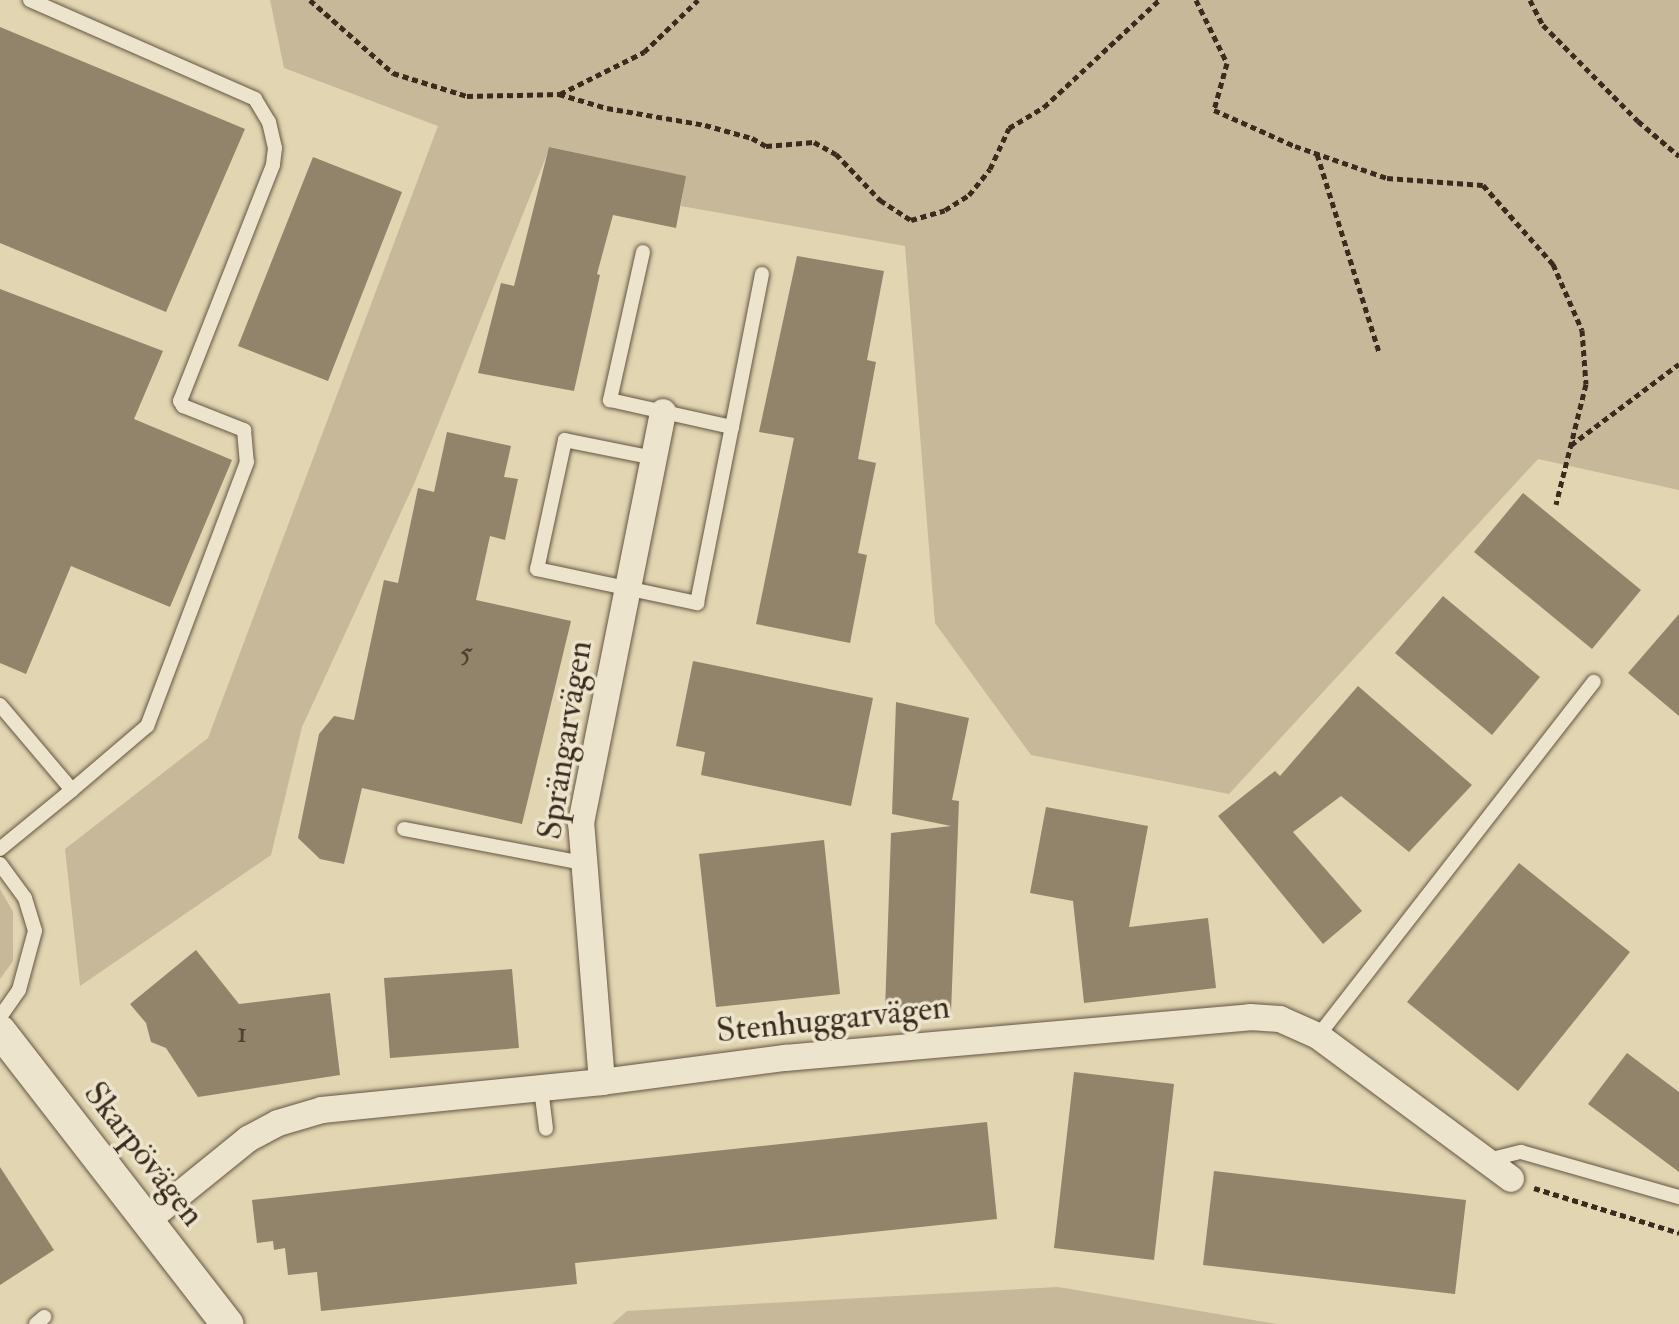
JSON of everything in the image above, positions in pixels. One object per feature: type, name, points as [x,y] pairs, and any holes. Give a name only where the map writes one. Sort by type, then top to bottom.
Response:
[{"type":"street","name":"Sprängarvägen","points":[[602,1082],[581,823],[663,412]]},
{"type":"street","name":"Stenhuggarvägen","points":[[148,1220],[248,1139],[289,1119],[322,1110],[602,1082],[785,1058],[1205,1018],[1280,1019],[1318,1036],[1511,1179]]},
{"type":"street","name":"Skarpövägen","points":[[0,1031],[227,1324]]},
{"type":"lane","points":[[0,849],[147,726],[247,462],[244,430],[183,406],[180,401],[273,165],[275,148],[269,122],[255,99],[30,0]]},
{"type":"lane","points":[[643,252],[610,400],[732,427]]},
{"type":"lane","points":[[654,458],[565,440],[537,569],[697,603],[762,274]]},
{"type":"lane","points":[[1318,1036],[1594,682]]},
{"type":"lane","points":[[0,705],[72,790]]},
{"type":"lane","points":[[404,829],[582,863]]},
{"type":"lane","points":[[0,864],[25,898],[35,931],[19,990],[0,1017]]},
{"type":"lane","points":[[541,1088],[546,1129]]},
{"type":"lane","points":[[1488,1160],[1521,1152],[1679,1197]]},
{"type":"path","points":[[310,0],[393,73],[467,96],[559,94],[607,108],[705,125],[752,138],[766,146],[814,142],[836,154],[880,200],[911,220],[945,210],[969,195],[990,169],[1009,128],[1044,107],[1159,0]]},
{"type":"path","points":[[559,94],[644,52],[698,0]]},
{"type":"path","points":[[1196,0],[1227,63],[1214,110],[1316,153],[1387,178],[1483,185],[1553,264],[1582,330],[1586,384],[1556,504]]},
{"type":"path","points":[[1530,0],[1543,25],[1638,121],[1679,156]]},
{"type":"path","points":[[1316,153],[1379,352]]},
{"type":"path","points":[[1571,445],[1679,364]]},
{"type":"path","points":[[1511,1179],[1679,1233]]},
{"type":"shaded area","points":[[270,0],[1679,0],[1679,490],[1538,459],[1229,794],[1031,755],[935,623],[905,246],[681,206],[685,176],[550,147],[414,484],[302,727],[271,855],[80,986],[65,849],[208,738],[438,126],[284,68]]},
{"type":"shaded area","points":[[0,889],[13,912],[13,961],[0,979]]},
{"type":"shaded area","points":[[1058,1287],[1277,1324],[612,1324],[627,1311]]},
{"type":"building","points":[[0,27],[245,129],[166,312],[0,243]]},
{"type":"building","points":[[549,147],[686,176],[676,228],[613,215],[597,274],[600,275],[574,391],[478,373],[501,283],[514,286]]},
{"type":"building","points":[[313,157],[402,192],[328,381],[238,346]]},
{"type":"building","points":[[797,256],[884,271],[867,360],[876,362],[858,459],[876,463],[858,553],[867,555],[850,643],[756,624],[794,438],[759,432]]},
{"type":"building","points":[[0,289],[163,351],[134,419],[232,460],[170,607],[71,566],[26,674],[0,663]]},
{"type":"building","points":[[447,432],[511,446],[504,477],[518,479],[505,540],[490,536],[476,600],[571,621],[522,824],[362,788],[344,864],[320,859],[298,838],[319,734],[334,716],[354,720],[384,580],[398,583],[418,488],[434,492]]},
{"type":"building","points":[[1523,493],[1641,590],[1592,649],[1474,552]]},
{"type":"building","points":[[1443,596],[1540,677],[1492,735],[1395,653]]},
{"type":"building","points":[[1679,614],[1679,716],[1628,673]]},
{"type":"building","points":[[693,661],[873,698],[851,806],[701,775],[705,752],[676,746]]},
{"type":"building","points":[[1358,686],[1472,785],[1409,852],[1341,796],[1293,832],[1362,911],[1323,944],[1218,816],[1275,771],[1280,776]]},
{"type":"building","points":[[896,702],[969,718],[952,800],[959,801],[951,1013],[885,1011],[891,833],[951,826],[892,814]]},
{"type":"building","points":[[1046,807],[1148,826],[1129,927],[1208,918],[1216,988],[1084,1003],[1073,901],[1030,893]]},
{"type":"building","points":[[824,840],[840,994],[716,1007],[699,854]]},
{"type":"building","points":[[1519,863],[1630,952],[1518,1091],[1407,1002]]},
{"type":"building","points":[[196,950],[239,1004],[330,993],[340,1075],[198,1097],[166,1048],[151,1042],[146,1023],[130,1004]]},
{"type":"building","points":[[512,969],[519,1048],[390,1058],[384,978]]},
{"type":"building","points":[[1627,1053],[1679,1092],[1679,1172],[1588,1104]]},
{"type":"building","points":[[1074,1072],[1174,1084],[1154,1260],[1054,1248]]},
{"type":"building","points":[[987,1122],[997,1219],[575,1263],[577,1284],[321,1311],[317,1272],[288,1275],[285,1248],[274,1250],[273,1241],[257,1243],[252,1200]]},
{"type":"building","points":[[0,1167],[54,1250],[0,1285]]},
{"type":"building","points":[[1214,1171],[1466,1200],[1455,1294],[1203,1265]]}]
